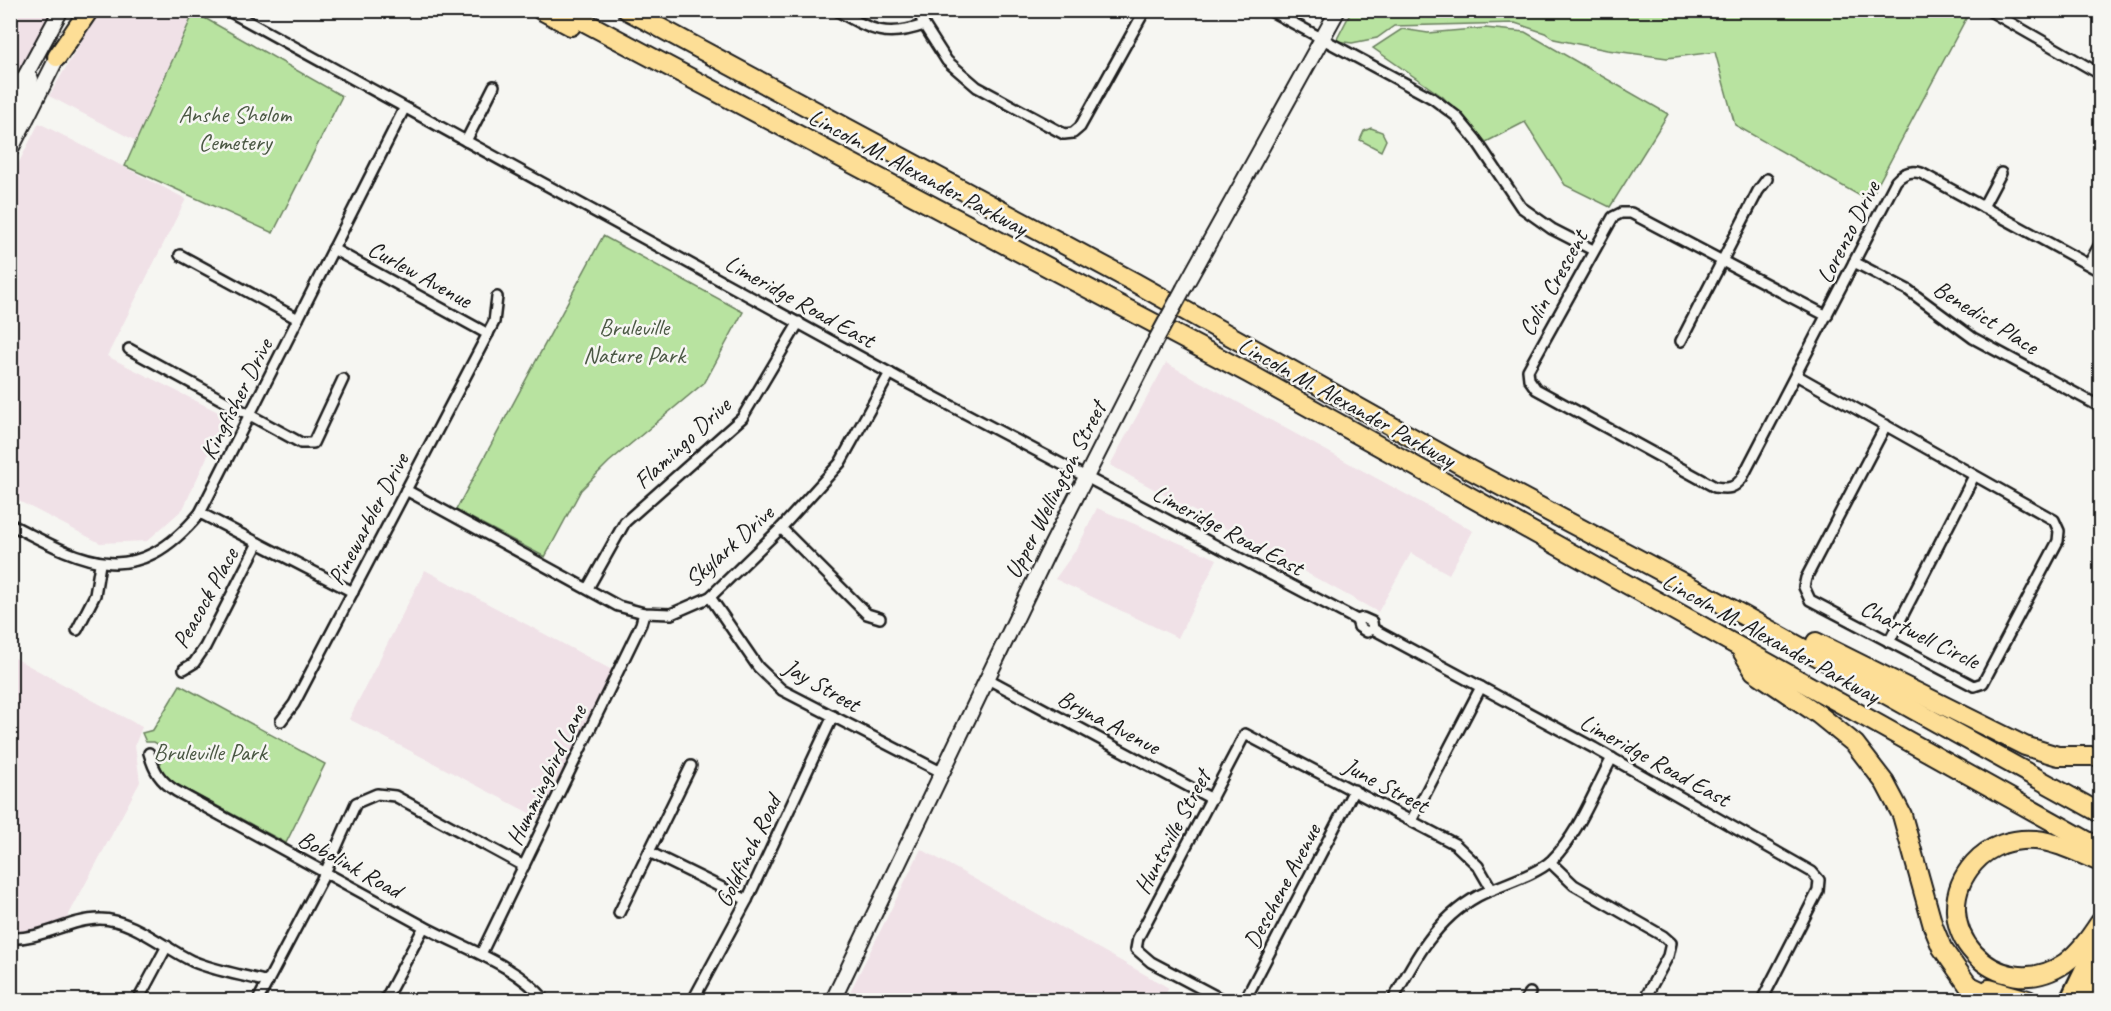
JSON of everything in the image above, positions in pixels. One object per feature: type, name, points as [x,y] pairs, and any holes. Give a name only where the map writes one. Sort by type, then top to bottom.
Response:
[{"type":"highway","points":[[57,57],[88,10]]},
{"type":"highway","points":[[541,10],[633,56],[662,64]]},
{"type":"highway","name":"Lincoln M. Alexander Parkway","points":[[562,10],[1248,373],[1741,650],[2100,848]]},
{"type":"highway","name":"Lincoln M. Alexander Parkway","points":[[627,10],[1134,282],[1463,466],[1719,602],[2100,813]]},
{"type":"highway","points":[[1719,602],[1751,609],[2025,746],[2058,756],[2100,756]]},
{"type":"highway","points":[[1741,650],[1754,671],[1818,714],[1854,744],[1885,783],[1902,815],[1933,926],[1942,948],[1968,985],[2000,1000]]},
{"type":"highway","points":[[2100,862],[2063,846],[2038,840],[2015,840],[1995,846],[1978,858],[1964,874],[1956,896],[1957,921],[1964,943],[1986,966],[2005,973],[2024,975],[2047,971],[2064,964],[2080,950],[2100,922]]},
{"type":"highway","points":[[1957,970],[1995,992],[2028,1000]]},
{"type":"main road","points":[[10,104],[61,10]]},
{"type":"main road","points":[[10,151],[80,10]]},
{"type":"main road","name":"Upper Wellington Street","points":[[833,1000],[1085,477],[1152,347],[1338,10]]},
{"type":"main road","points":[[25,123],[24,100],[39,52]]},
{"type":"main road","points":[[2078,1000],[2100,934]]},
{"type":"main road","points":[[2078,1000],[2100,965]]},
{"type":"street","name":"Limeridge Road East","points":[[227,10],[404,109],[890,373],[1357,620],[1359,627],[1367,632],[1373,629],[1612,758],[1812,872],[1819,880],[1818,891],[1762,1000]]},
{"type":"street","points":[[836,10],[862,25],[884,33],[903,32],[924,26]]},
{"type":"street","points":[[918,10],[924,26],[947,61],[977,87],[1064,134],[1073,133],[1080,127],[1145,10]]},
{"type":"street","points":[[1269,10],[1432,98],[1456,116],[1476,140],[1521,207],[1552,229],[1593,250]]},
{"type":"street","points":[[1990,11],[2100,74]]},
{"type":"street","points":[[466,141],[494,86]]},
{"type":"street","name":"Kingfisher Drive","points":[[10,524],[66,554],[100,564],[119,564],[161,550],[186,530],[200,513],[404,109]]},
{"type":"street","name":"Lorenzo Drive","points":[[1728,489],[1738,485],[1742,478],[1896,181],[1905,174],[1921,173],[2100,271]]},
{"type":"street","points":[[1983,207],[2001,173]]},
{"type":"street","points":[[1681,341],[1758,191],[1767,179]]},
{"type":"street","name":"Colin Crescent","points":[[1728,489],[1715,487],[1536,389],[1529,379],[1528,370],[1593,250],[1612,217],[1621,213],[1630,213],[1827,315]]},
{"type":"street","points":[[2089,264],[2100,244]]},
{"type":"street","name":"Curlew Avenue","points":[[333,249],[488,334]]},
{"type":"street","points":[[180,255],[298,319]]},
{"type":"street","name":"Benedict Place","points":[[1854,262],[1908,290],[1973,338],[2097,405]]},
{"type":"street","name":"Pinewarbler Drive","points":[[281,722],[294,704],[488,334],[498,310],[497,297]]},
{"type":"street","name":"Flamingo Drive","points":[[588,588],[625,522],[742,418],[799,322]]},
{"type":"street","points":[[129,349],[301,443],[313,443],[343,379]]},
{"type":"street","name":"Skylark Drive","points":[[406,490],[618,606],[644,613],[671,614],[710,597],[781,528],[840,463],[890,373]]},
{"type":"street","name":"Chartwell Circle","points":[[1796,375],[1886,425],[1974,476],[2054,520],[2059,531],[2058,541],[1983,683],[1974,686],[1810,600],[1804,587],[1886,425]]},
{"type":"street","points":[[1889,642],[1974,476]]},
{"type":"street","points":[[200,513],[352,592]]},
{"type":"street","points":[[781,528],[867,614],[880,618]]},
{"type":"street","name":"Peacock Place","points":[[184,669],[194,663],[205,647],[258,543]]},
{"type":"street","points":[[77,630],[95,595],[100,564]]},
{"type":"street","name":"Jay Street","points":[[710,597],[758,667],[782,690],[943,773]]},
{"type":"street","name":"Hummingbird Lane","points":[[481,954],[641,624],[644,613]]},
{"type":"street","name":"Bryna Avenue","points":[[988,679],[1212,799]]},
{"type":"street","points":[[1411,821],[1480,687]]},
{"type":"street","name":"Goldfinch Road","points":[[693,1000],[747,900],[833,716]]},
{"type":"street","name":"Huntsville Street","points":[[1223,1000],[1150,962],[1136,949],[1138,938],[1245,734]]},
{"type":"street","name":"June Street","points":[[1245,734],[1462,849],[1478,866],[1492,890]]},
{"type":"street","name":"Bobolink Road","points":[[148,753],[154,772],[164,783],[424,927],[481,954],[535,989],[545,1000]]},
{"type":"street","points":[[1393,1000],[1418,953],[1456,911],[1492,890],[1550,862],[1564,846],[1612,758]]},
{"type":"street","points":[[619,913],[691,766]]},
{"type":"street","name":"Deschene Avenue","points":[[1245,1000],[1354,790]]},
{"type":"street","points":[[258,1000],[325,873],[356,803],[377,794],[395,796],[524,866]]},
{"type":"street","points":[[649,852],[747,900]]},
{"type":"street","points":[[1550,862],[1574,885],[1663,936],[1671,943],[1668,956],[1644,1000]]},
{"type":"street","points":[[10,938],[38,936],[100,919],[123,924],[204,966],[268,982]]},
{"type":"street","points":[[385,1000],[424,927]]},
{"type":"street","points":[[138,1000],[167,946]]},
{"type":"shaded area","points":[[190,10],[194,12],[136,141],[49,96],[99,11]]},
{"type":"shaded area","points":[[11,11],[55,11],[11,85]]},
{"type":"shaded area","points":[[39,123],[186,199],[107,356],[226,416],[183,509],[147,541],[100,543],[11,497],[11,178]]},
{"type":"shaded area","points":[[1166,363],[1473,531],[1449,574],[1411,553],[1378,612],[1110,465]]},
{"type":"shaded area","points":[[1097,508],[1217,559],[1178,638],[1055,579],[1078,547]]},
{"type":"shaded area","points":[[425,570],[612,670],[539,818],[349,719]]},
{"type":"shaded area","points":[[11,656],[142,727],[135,745],[140,782],[66,920],[40,929],[16,932],[10,931]]},
{"type":"shaded area","points":[[921,849],[1169,988],[1162,1000],[846,1000]]},
{"type":"green space","points":[[1352,10],[1970,11],[1869,201],[1735,125],[1715,52],[1667,58],[1607,50],[1554,39],[1545,33],[1515,23],[1394,26],[1377,38],[1352,43],[1336,41]]},
{"type":"green space","name":"Anshe Sholom Cemetery","points":[[194,12],[342,96],[273,233],[125,166]]},
{"type":"green space","points":[[1485,28],[1525,32],[1668,114],[1610,207],[1565,185],[1525,122],[1486,142],[1443,97],[1373,48],[1402,29],[1428,33]]},
{"type":"green space","points":[[1371,128],[1382,132],[1386,140],[1381,151],[1360,140],[1364,131]]},
{"type":"green space","name":"Bruleville Nature Park","points":[[603,236],[743,312],[705,382],[609,462],[581,490],[545,557],[456,510]]},
{"type":"green space","name":"Bruleville Park","points":[[180,685],[325,764],[286,843],[167,779],[160,765],[164,755],[161,746],[154,742],[146,742],[142,733],[153,730]]}]
